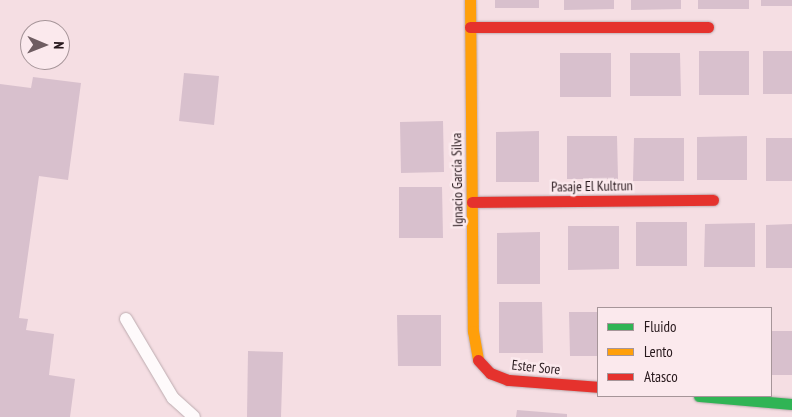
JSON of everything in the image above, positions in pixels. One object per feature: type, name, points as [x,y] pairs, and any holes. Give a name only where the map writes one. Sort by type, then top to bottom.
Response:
[{"type":"street","name":"Ignacio García Silva","points":[[470,0],[473,331],[478,360]]},
{"type":"street","points":[[470,27],[708,27]]},
{"type":"street","name":"Pasaje El Kultrun","points":[[472,202],[713,200]]},
{"type":"street","name":"Ester Sore","points":[[478,360],[490,373],[508,380],[597,387]]},
{"type":"street","points":[[711,397],[792,404]]},
{"type":"lane","points":[[126,319],[173,398],[194,417]]},
{"type":"building","points":[[495,0],[539,0],[539,8],[495,8]]},
{"type":"building","points":[[564,0],[614,0],[614,9],[564,10]]},
{"type":"building","points":[[631,0],[681,0],[681,9],[631,10]]},
{"type":"building","points":[[698,0],[749,0],[749,9],[698,9]]},
{"type":"building","points":[[761,0],[792,0],[792,6],[761,6]]},
{"type":"building","points":[[699,51],[749,51],[749,95],[699,95]]},
{"type":"building","points":[[763,51],[792,51],[792,94],[763,94]]},
{"type":"building","points":[[560,53],[611,53],[611,97],[560,97]]},
{"type":"building","points":[[630,53],[680,53],[681,96],[630,96]]},
{"type":"building","points":[[184,73],[219,76],[214,125],[179,121]]},
{"type":"building","points":[[33,77],[81,83],[68,180],[39,176],[19,318],[28,319],[26,330],[54,334],[49,375],[75,379],[70,417],[0,417],[0,84],[31,88]]},
{"type":"building","points":[[443,121],[444,172],[401,173],[400,122]]},
{"type":"building","points":[[539,131],[539,182],[496,182],[496,132]]},
{"type":"building","points":[[567,136],[617,136],[618,179],[567,179]]},
{"type":"building","points":[[747,136],[747,180],[697,180],[697,137]]},
{"type":"building","points":[[634,138],[684,138],[684,181],[633,181]]},
{"type":"building","points":[[766,138],[792,138],[792,181],[766,181]]},
{"type":"building","points":[[399,187],[442,187],[443,238],[399,238]]},
{"type":"building","points":[[636,222],[687,222],[687,266],[636,266]]},
{"type":"building","points":[[755,223],[755,267],[704,267],[705,224]]},
{"type":"building","points":[[792,224],[792,268],[766,268],[766,225]]},
{"type":"building","points":[[568,226],[619,226],[619,269],[568,270]]},
{"type":"building","points":[[540,232],[540,284],[497,284],[497,233]]},
{"type":"building","points":[[499,302],[542,302],[543,353],[499,353]]},
{"type":"building","points":[[569,312],[597,312],[597,356],[570,356]]},
{"type":"building","points":[[397,315],[441,315],[441,366],[398,366]]},
{"type":"building","points":[[772,331],[792,331],[792,375],[772,375]]},
{"type":"building","points":[[248,351],[283,352],[281,417],[247,417]]},
{"type":"building","points":[[517,410],[567,414],[567,417],[516,417]]},
{"type":"traffic: fast","points":[[711,397],[792,404]]},
{"type":"traffic: slow","points":[[470,0],[473,331],[478,360]]},
{"type":"traffic: jam","points":[[470,27],[708,27]]},
{"type":"traffic: jam","points":[[472,202],[713,200]]},
{"type":"traffic: jam","points":[[478,360],[490,373],[508,380],[597,387]]}]
